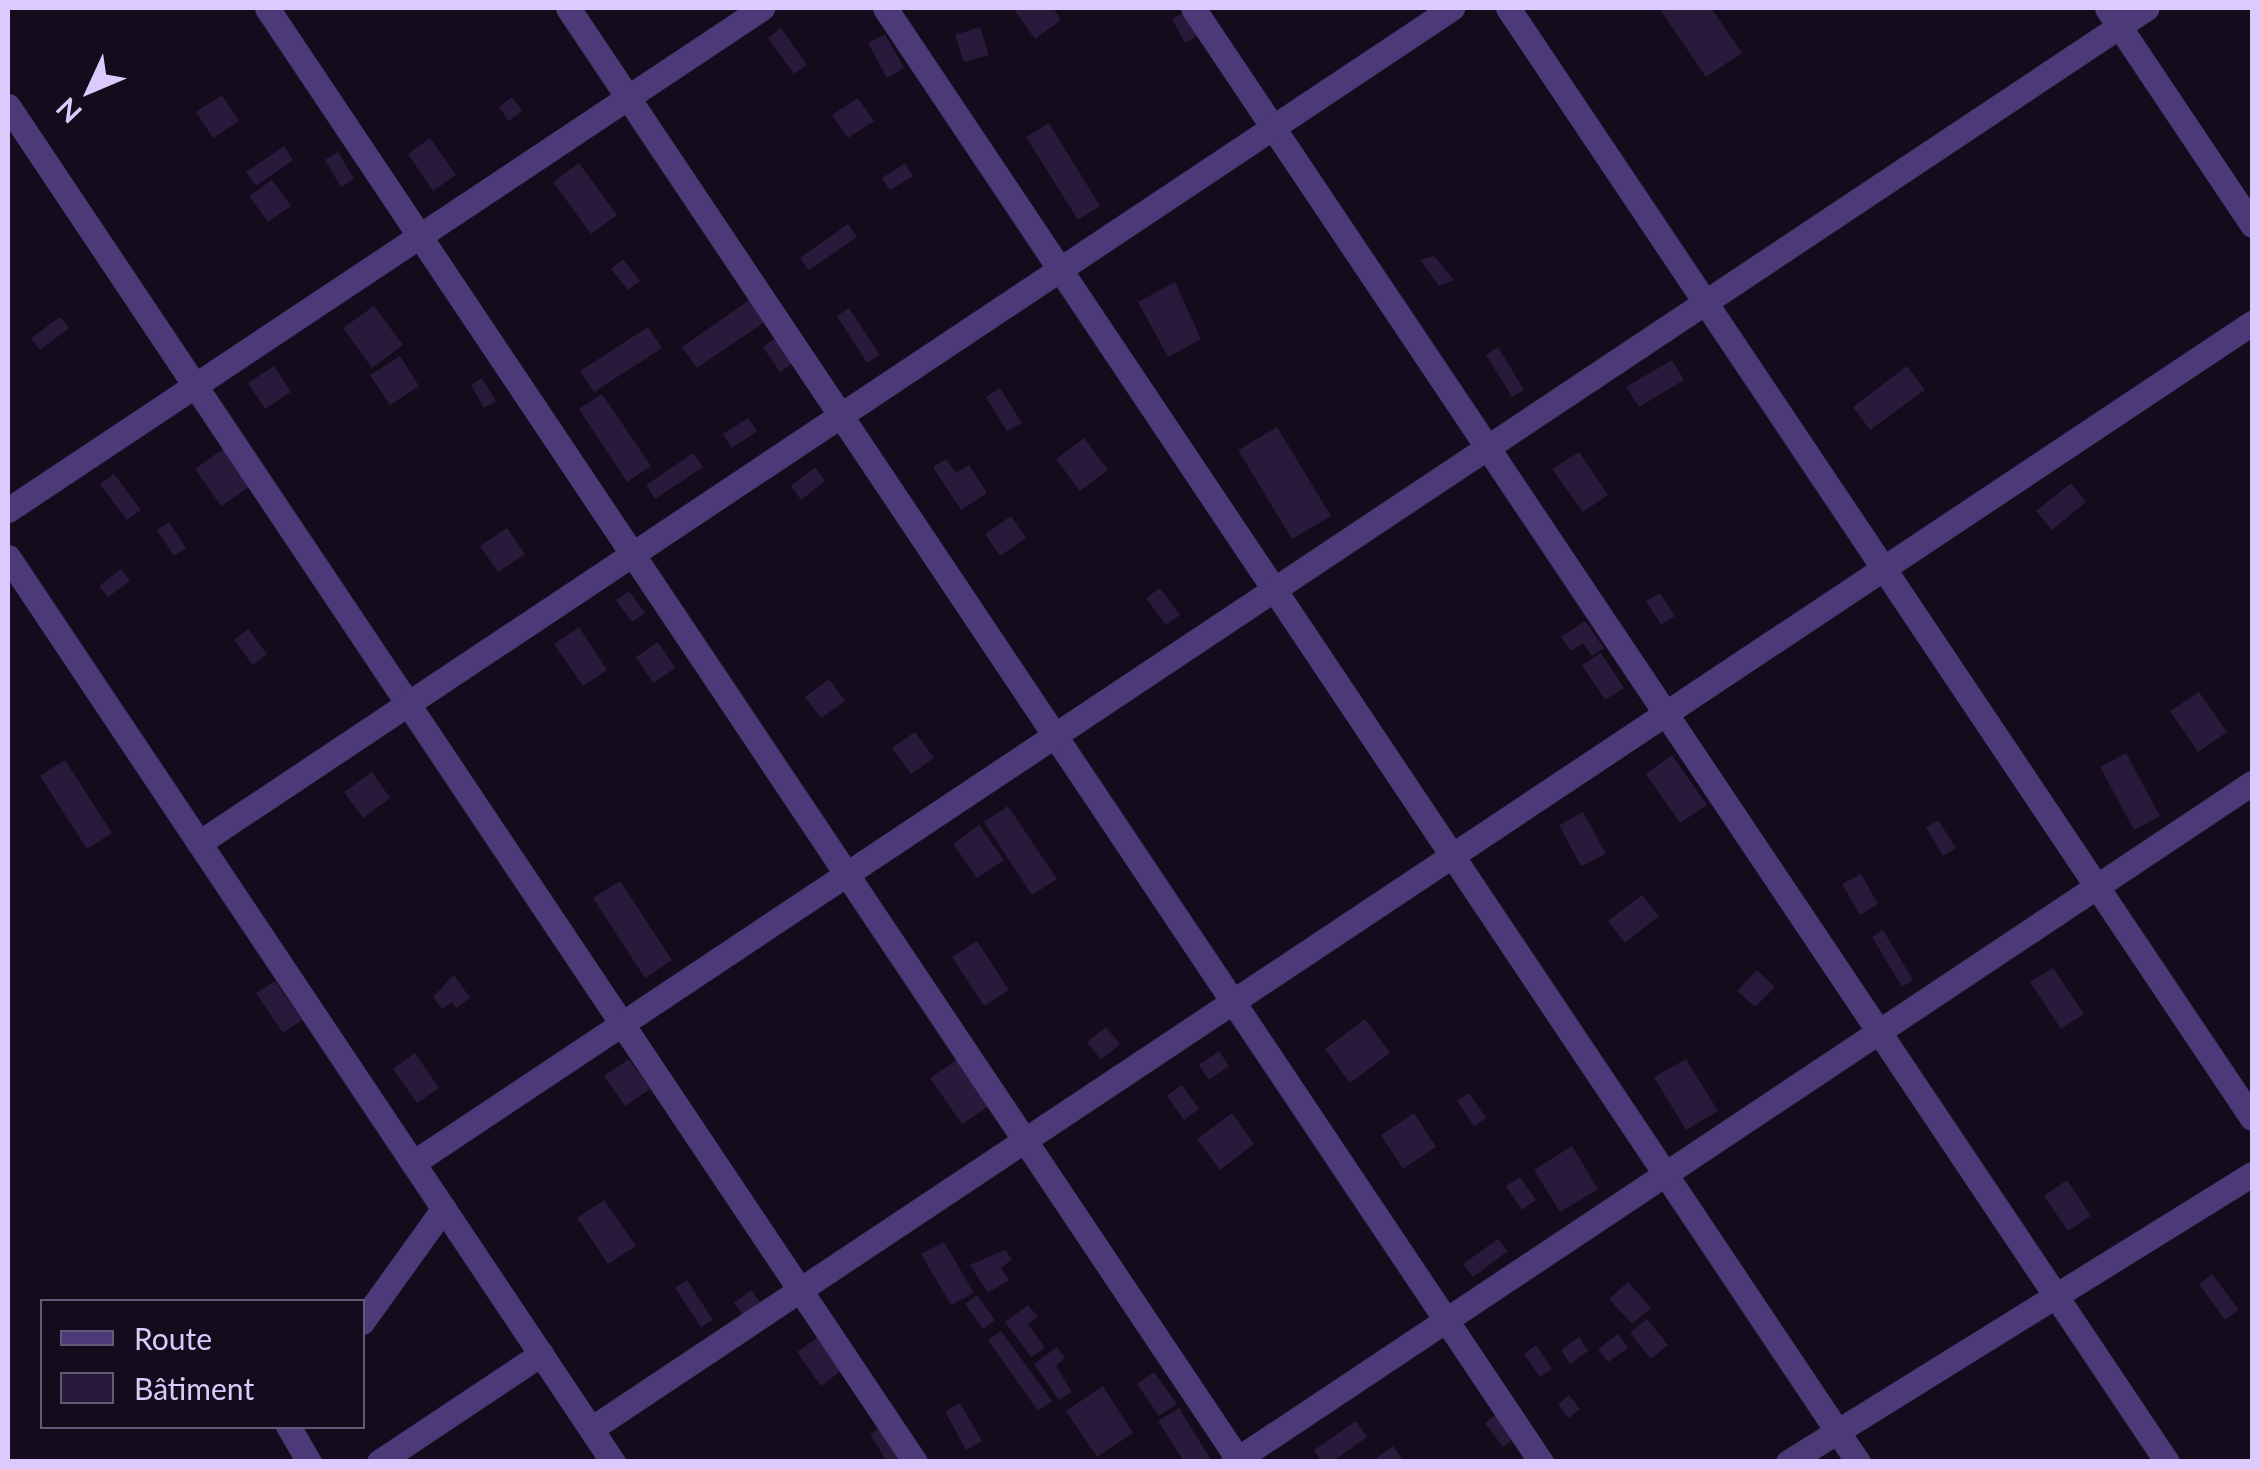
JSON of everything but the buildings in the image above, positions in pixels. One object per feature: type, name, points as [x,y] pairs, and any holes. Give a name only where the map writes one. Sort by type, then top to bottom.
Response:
[{"type":"street","points":[[266,8],[1237,1460],[2252,783]]},
{"type":"street","points":[[568,8],[1541,1462]]},
{"type":"street","points":[[8,510],[762,8]]},
{"type":"street","points":[[885,8],[1858,1462]]},
{"type":"street","points":[[1193,8],[2166,1462]]},
{"type":"street","points":[[199,843],[1452,8]]},
{"type":"street","points":[[1508,8],[2252,1118]]},
{"type":"street","points":[[413,1163],[1705,302],[2113,17],[2147,8]]},
{"type":"street","points":[[2113,17],[2252,224]]},
{"type":"street","points":[[8,106],[915,1462]]},
{"type":"street","points":[[591,1430],[2252,323]]},
{"type":"street","points":[[8,558],[613,1462]]},
{"type":"street","points":[[1788,1462],[2252,1174]]},
{"type":"street","points":[[365,1318],[444,1208]]},
{"type":"street","points":[[379,1462],[541,1354]]},
{"type":"street","points":[[290,1429],[309,1462]]}]
